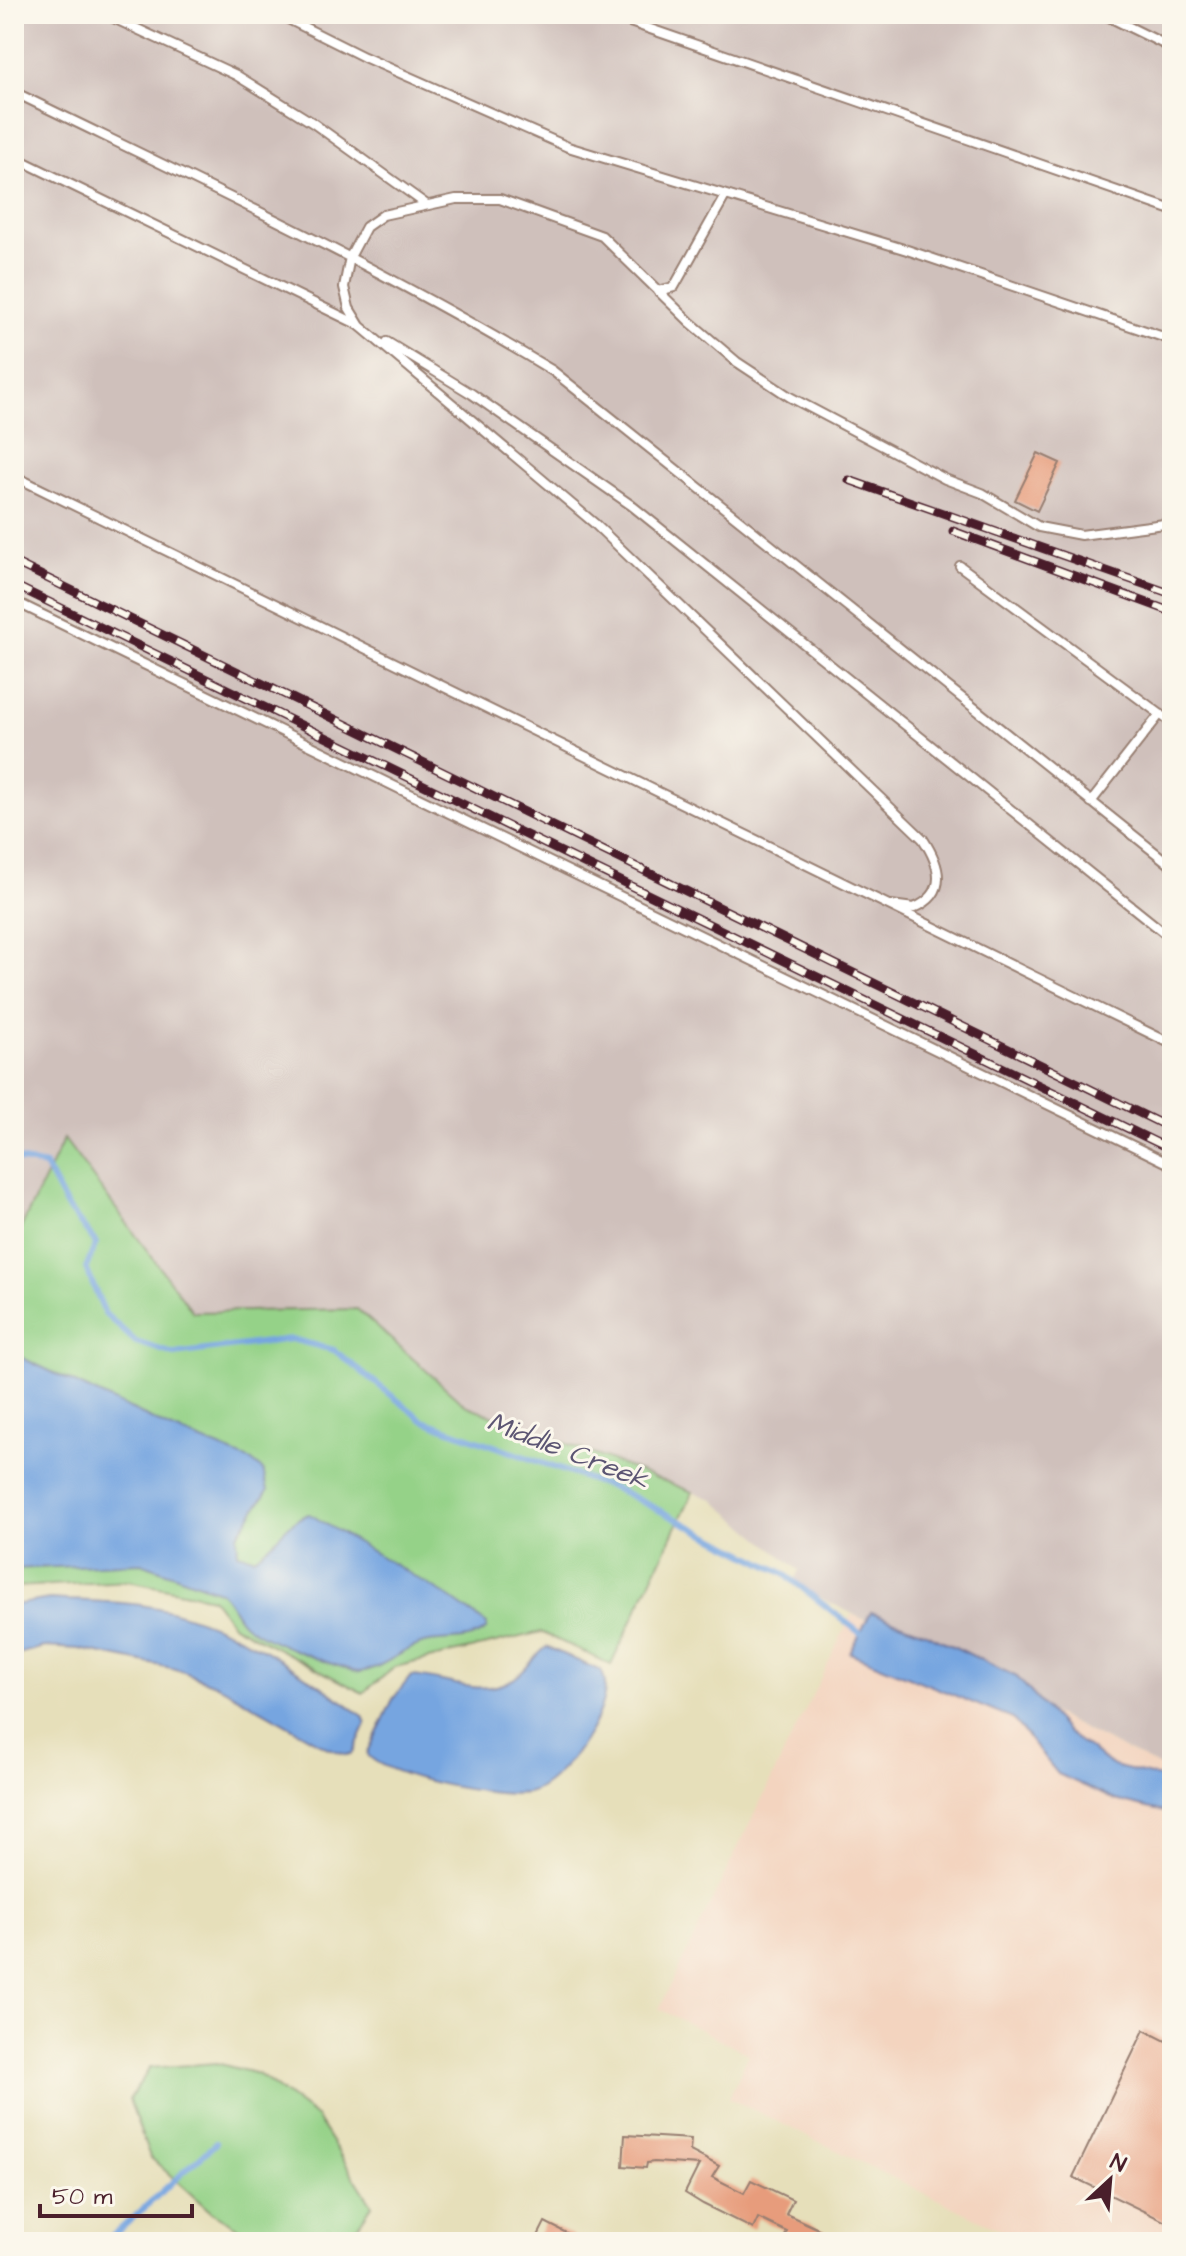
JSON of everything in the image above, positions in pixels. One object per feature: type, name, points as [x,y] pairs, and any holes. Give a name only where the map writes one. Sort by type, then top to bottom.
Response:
[{"type":"lane","points":[[105,14],[236,75],[313,123],[427,205]]},
{"type":"lane","points":[[278,14],[521,129],[617,164],[907,250],[1172,340]]},
{"type":"lane","points":[[607,14],[1172,210]]},
{"type":"lane","points":[[1103,14],[1172,48]]},
{"type":"lane","points":[[14,92],[350,257],[468,320],[553,371],[1172,866]]},
{"type":"lane","points":[[14,157],[360,326],[472,394],[631,505],[1172,939]]},
{"type":"lane","points":[[658,291],[674,287],[725,196]]},
{"type":"lane","points":[[891,905],[914,908],[936,892],[940,879],[937,861],[923,839],[594,523],[360,326],[349,308],[344,287],[350,257],[366,227],[383,215],[456,199],[500,199],[539,212],[602,236],[737,362],[790,397],[945,479],[982,493],[1039,527],[1081,535],[1172,523]]},
{"type":"lane","points":[[14,476],[1172,1044]]},
{"type":"lane","points":[[960,566],[1172,721]]},
{"type":"lane","points":[[14,601],[1172,1165]]},
{"type":"lane","points":[[1091,802],[1160,714]]},
{"type":"shaded area","points":[[14,14],[1172,14],[1172,1773],[793,1584],[799,1570],[712,1499],[465,1405],[357,1309],[193,1312],[64,1139],[14,1242]]},
{"type":"shaded area","points":[[852,1614],[1172,1773],[1172,2242],[1025,2242],[729,2098],[749,2054],[659,2009]]},
{"type":"green space","points":[[64,1139],[193,1312],[357,1309],[465,1405],[693,1492],[611,1665],[541,1632],[395,1667],[363,1693],[233,1625],[212,1598],[129,1581],[14,1587],[14,1242]]},
{"type":"green space","points":[[216,2063],[258,2074],[316,2117],[372,2205],[347,2242],[263,2242],[211,2212],[150,2157],[129,2100],[150,2068]]},
{"type":"water","points":[[14,1354],[170,1428],[252,1461],[263,1470],[268,1490],[237,1536],[238,1553],[254,1557],[293,1522],[309,1514],[444,1594],[487,1624],[486,1630],[464,1639],[424,1643],[377,1667],[360,1672],[317,1659],[268,1638],[245,1625],[219,1591],[141,1563],[14,1569]]},
{"type":"water","points":[[49,1599],[141,1605],[172,1611],[258,1647],[363,1716],[366,1724],[353,1753],[347,1755],[328,1748],[215,1684],[176,1669],[79,1649],[44,1647],[14,1655],[14,1605]]},
{"type":"water","points":[[871,1612],[924,1632],[1017,1677],[1068,1733],[1113,1766],[1172,1780],[1172,1814],[1115,1800],[1058,1774],[1013,1719],[850,1653]]},
{"type":"water","points":[[547,1647],[601,1671],[605,1685],[603,1702],[584,1741],[555,1776],[540,1787],[527,1793],[512,1794],[468,1789],[395,1771],[367,1754],[393,1699],[411,1676],[473,1687],[498,1686],[516,1678]]},
{"type":"building","points":[[1038,453],[1060,463],[1037,511],[1015,500]]},
{"type":"building","points":[[1144,2030],[1172,2044],[1172,2225],[1073,2177]]},
{"type":"building","points":[[625,2135],[691,2139],[690,2151],[719,2166],[712,2177],[744,2193],[751,2180],[793,2200],[786,2214],[847,2242],[782,2242],[787,2232],[758,2218],[753,2229],[685,2193],[699,2165],[654,2162],[647,2163],[646,2168],[623,2166]]},
{"type":"building","points":[[545,2222],[584,2242],[535,2242]]},
{"type":"waterway","name":"Middle Creek","points":[[14,1159],[45,1166],[67,1207],[96,1243],[86,1268],[105,1314],[136,1342],[174,1354],[291,1339],[334,1350],[424,1421],[621,1491],[783,1573],[864,1636]]},
{"type":"waterway","points":[[106,2242],[216,2143]]},
{"type":"railway","points":[[849,480],[1172,594]]},
{"type":"railway","points":[[953,531],[1172,612]]},
{"type":"railway","points":[[14,562],[1172,1129]]},
{"type":"railway","points":[[14,585],[1172,1150]]}]
